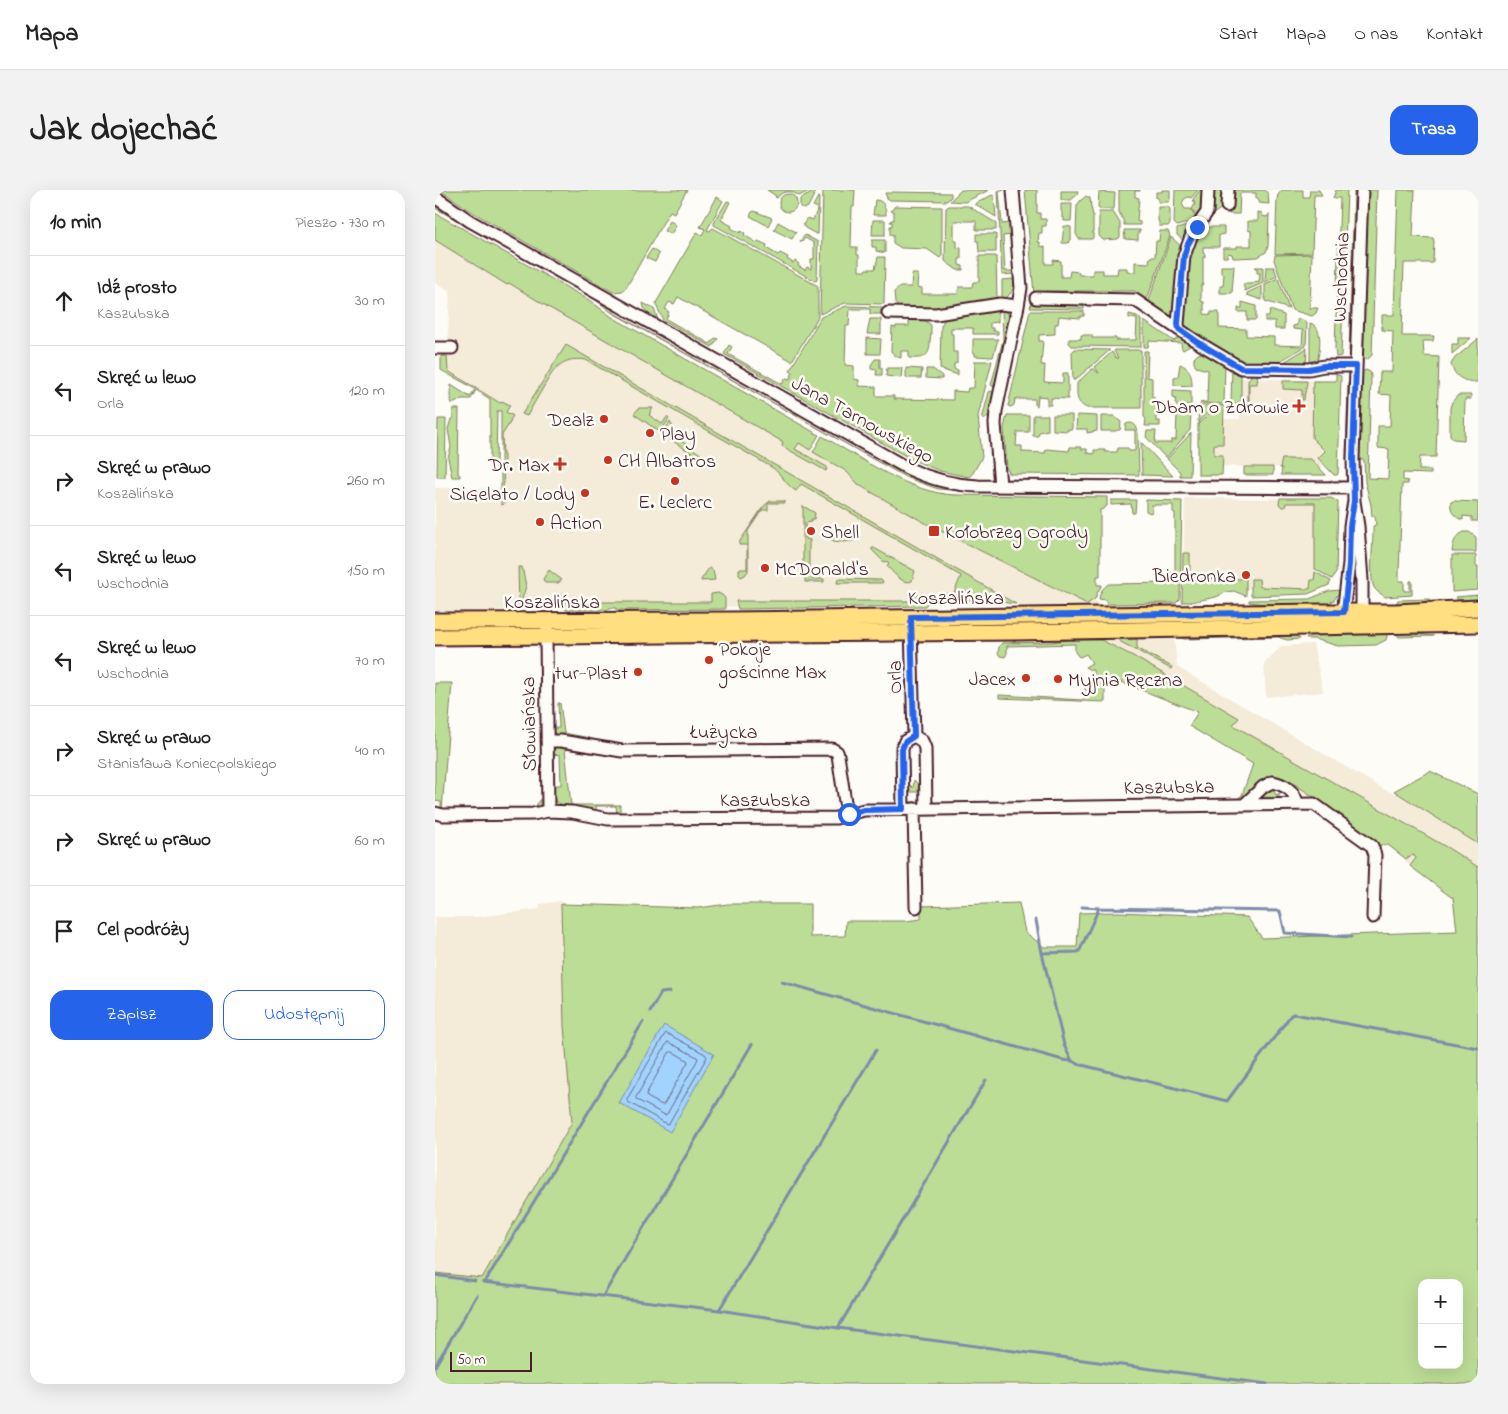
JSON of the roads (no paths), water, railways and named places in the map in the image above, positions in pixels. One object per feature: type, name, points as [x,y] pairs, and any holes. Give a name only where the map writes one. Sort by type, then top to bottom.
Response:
[{"type":"main road","name":"Koszalińska","points":[[435,621],[731,620],[1433,611],[1478,608]]},
{"type":"main road","name":"Koszalińska","points":[[435,637],[911,633],[1478,624]]},
{"type":"street","points":[[1000,486],[995,424],[996,411],[1021,288],[1013,190]]},
{"type":"street","points":[[1179,329],[1184,256],[1192,234],[1207,212],[1208,190]]},
{"type":"street","points":[[1227,206],[1228,190]]},
{"type":"street","name":"Wschodnia","points":[[1344,612],[1349,564],[1350,526],[1354,501],[1353,459],[1362,190]]},
{"type":"street","name":"Jana Tarnowskiego","points":[[435,197],[470,221],[907,468],[933,478],[967,486],[1354,488]]},
{"type":"street","points":[[1036,298],[1135,300],[1199,343],[1241,368],[1309,369],[1324,366],[1356,366]]},
{"type":"street","points":[[888,314],[936,314],[1000,304],[1018,306]]},
{"type":"street","points":[[435,348],[452,348]]},
{"type":"street","name":"Wschodnia","points":[[1354,501],[1358,526],[1363,612]]},
{"type":"street","points":[[1344,612],[1352,627],[1363,612]]},
{"type":"street","name":"Orla","points":[[911,617],[914,736]]},
{"type":"street","points":[[542,621],[546,637]]},
{"type":"street","name":"Słowiańska","points":[[546,637],[548,811]]},
{"type":"street","name":"Orla","points":[[914,736],[905,742],[902,749],[915,809]]},
{"type":"street","name":"Orla","points":[[914,736],[923,741],[925,748],[915,809],[916,907]]},
{"type":"street","name":"Łużycka","points":[[547,741],[561,741],[622,750],[832,749],[837,752],[845,802],[849,814]]},
{"type":"street","points":[[1245,804],[1263,787],[1272,782],[1289,788],[1297,799],[1297,804]]},
{"type":"street","name":"Kaszubska","points":[[435,813],[443,815],[533,814],[548,811],[573,812],[608,819],[836,818],[864,810],[1312,803],[1318,805],[1372,846],[1375,855],[1373,917]]},
{"type":"water","points":[[664,1025],[714,1054],[670,1132],[619,1103]]},
{"type":"waterway","points":[[1082,907],[1099,908]]},
{"type":"waterway","points":[[1072,1061],[1064,1045],[1042,953],[1078,952],[1099,908],[1280,911],[1285,933],[1351,937]]},
{"type":"waterway","points":[[1036,920],[1042,953]]},
{"type":"waterway","points":[[782,982],[1063,1060],[1227,1101],[1291,1015],[1294,1014],[1478,1048]]},
{"type":"waterway","points":[[650,1012],[661,993],[670,992]]},
{"type":"waterway","points":[[485,1282],[643,1022]]},
{"type":"waterway","points":[[603,1296],[752,1044]]},
{"type":"waterway","points":[[719,1310],[876,1050]]},
{"type":"waterway","points":[[838,1328],[986,1080]]},
{"type":"waterway","points":[[435,1275],[475,1281]]},
{"type":"waterway","points":[[483,1282],[719,1310],[838,1328],[1267,1384]]},
{"type":"waterway","points":[[435,1366],[477,1295]]},
{"type":"place","name":"Dbam o Zdrowie","points":[[1299,406]]},
{"type":"place","name":"Dealz","points":[[604,419]]},
{"type":"place","name":"Play","points":[[650,433]]},
{"type":"place","name":"CH Albatros","points":[[608,460]]},
{"type":"place","name":"Dr. Max","points":[[560,464]]},
{"type":"place","name":"E. Leclerc","points":[[675,481]]},
{"type":"place","name":"SiGelato / Lody","points":[[585,493]]},
{"type":"place","name":"Action","points":[[540,522]]},
{"type":"place","name":"Shell","points":[[811,531]]},
{"type":"place","name":"Kołobrzeg Ogrody","points":[[934,531]]},
{"type":"place","name":"McDonald's","points":[[765,568]]},
{"type":"place","name":"Biedronka","points":[[1246,575]]},
{"type":"place","name":"Pokoje gościnne Max","points":[[709,660]]},
{"type":"place","name":"tur-Plast","points":[[638,672]]},
{"type":"place","name":"Jacex","points":[[1026,678]]},
{"type":"place","name":"Myjnia Ręczna","points":[[1058,679]]}]
